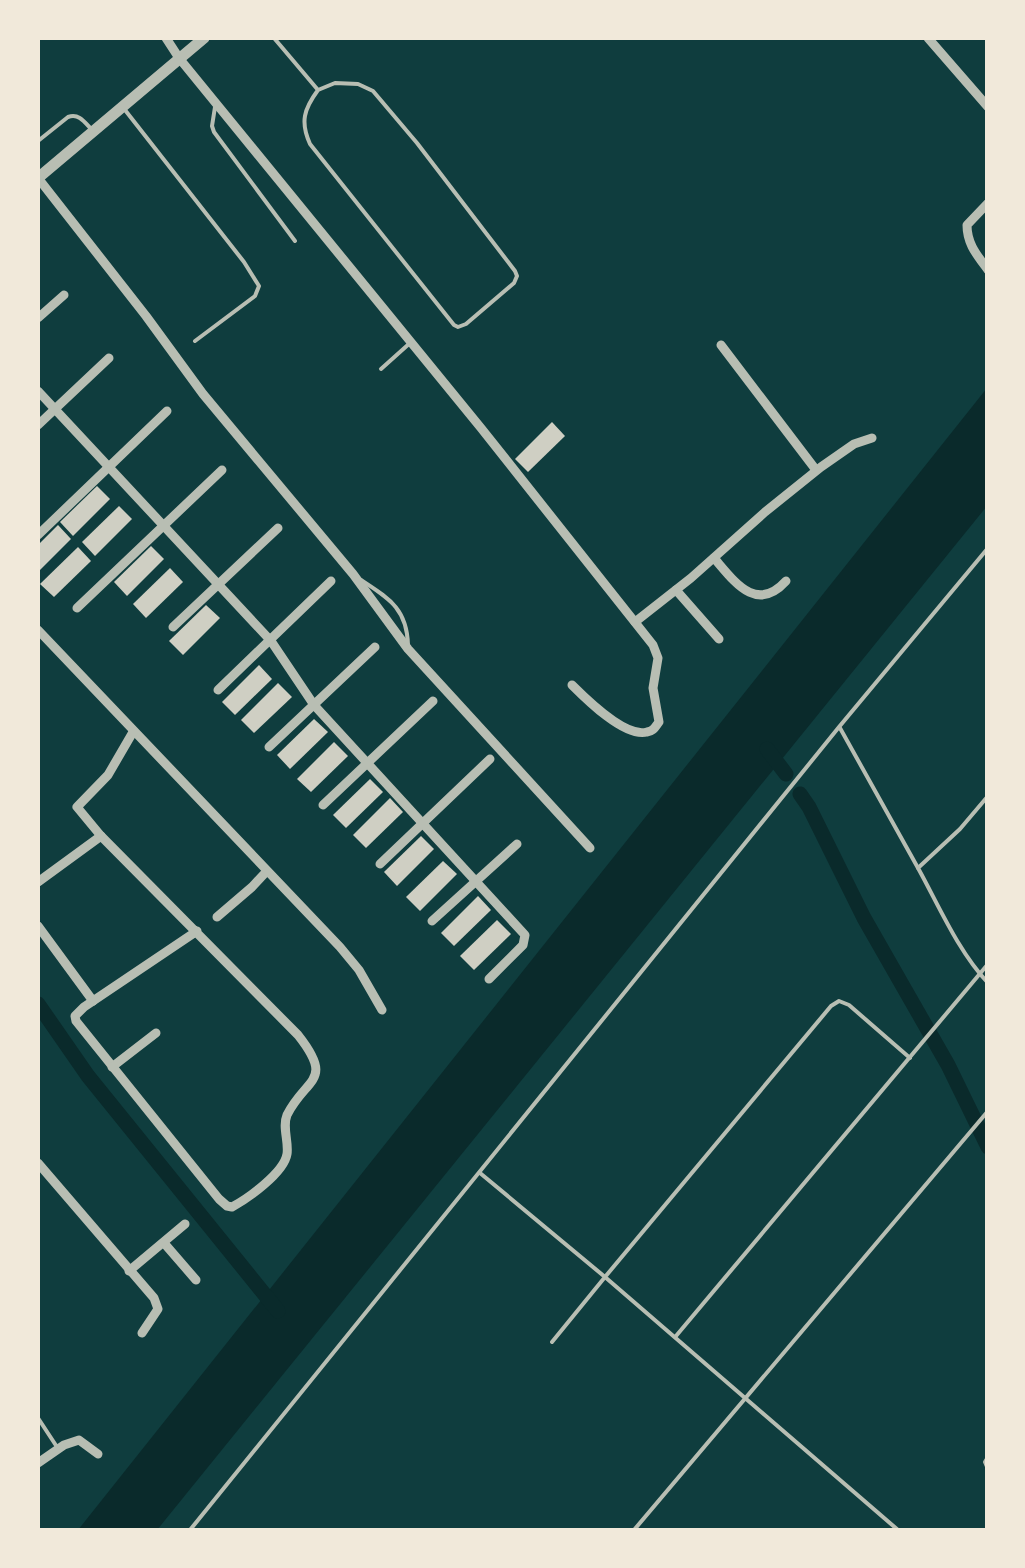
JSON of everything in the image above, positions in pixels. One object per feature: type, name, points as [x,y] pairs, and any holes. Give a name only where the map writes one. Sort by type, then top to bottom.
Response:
[{"type":"street","points":[[166,38],[652,644],[658,658],[653,688],[659,722],[642,734],[620,725],[590,704],[572,685]]},
{"type":"street","points":[[204,38],[38,178],[203,394],[353,574],[408,649],[590,848]]},
{"type":"street","points":[[928,38],[988,107]]},
{"type":"street","points":[[988,203],[967,225],[974,252],[988,270]]},
{"type":"street","points":[[38,318],[64,295]]},
{"type":"street","points":[[721,345],[816,470]]},
{"type":"street","points":[[38,426],[108,358]]},
{"type":"street","points":[[38,391],[271,641],[314,705],[525,935],[523,945],[489,979]]},
{"type":"street","points":[[38,534],[167,412]]},
{"type":"street","points":[[635,622],[816,470],[854,444],[872,438]]},
{"type":"street","points":[[77,608],[222,470]]},
{"type":"street","points":[[173,627],[278,528]]},
{"type":"street","points":[[714,558],[748,593],[756,596],[772,592],[786,581]]},
{"type":"street","points":[[218,690],[331,581]]},
{"type":"street","points":[[676,590],[719,639]]},
{"type":"street","points":[[38,630],[340,946],[382,1010]]},
{"type":"street","points":[[268,747],[376,648]]},
{"type":"street","points":[[323,804],[432,700]]},
{"type":"street","points":[[132,732],[108,775],[77,807],[298,1035],[317,1072],[287,1115],[285,1161],[260,1188],[232,1207],[227,1206],[158,1126],[76,1021],[78,1012],[196,931]]},
{"type":"street","points":[[380,864],[490,759]]},
{"type":"street","points":[[38,882],[101,836]]},
{"type":"street","points":[[432,921],[517,844]]},
{"type":"street","points":[[217,917],[266,872]]},
{"type":"street","points":[[38,926],[93,1001]]},
{"type":"street","points":[[112,1066],[156,1033]]},
{"type":"street","points":[[38,1163],[157,1304],[155,1315],[142,1332]]},
{"type":"street","points":[[130,1271],[185,1224]]},
{"type":"street","points":[[164,1242],[196,1280]]},
{"type":"street","points":[[38,1463],[58,1448],[79,1440],[98,1454]]},
{"type":"lane","points":[[274,38],[318,90]]},
{"type":"lane","points":[[335,83],[358,84],[374,91],[515,271],[514,283],[466,324],[454,325],[310,144],[303,120],[305,107],[318,90],[335,83]]},
{"type":"lane","points":[[216,102],[214,132],[294,241]]},
{"type":"lane","points":[[122,106],[259,286],[255,296],[195,341]]},
{"type":"lane","points":[[38,141],[74,115],[93,131]]},
{"type":"lane","points":[[381,369],[410,343]]},
{"type":"lane","points":[[190,1530],[988,548]]},
{"type":"lane","points":[[839,727],[948,923],[988,984]]},
{"type":"lane","points":[[918,868],[988,796]]},
{"type":"lane","points":[[675,1338],[988,964]]},
{"type":"lane","points":[[552,1342],[831,1006],[839,1001],[849,1005],[910,1058]]},
{"type":"lane","points":[[634,1530],[986,1114]]},
{"type":"lane","points":[[480,1173],[898,1530]]},
{"type":"lane","points":[[38,1418],[58,1448]]},
{"type":"lane","points":[[988,1457],[988,1469]]},
{"type":"water","points":[[987,388],[987,506],[157,1530],[78,1530]]},
{"type":"building","points":[[552,422],[565,436],[528,472],[515,459]]},
{"type":"building","points":[[97,486],[110,499],[73,536],[60,522]]},
{"type":"building","points":[[119,506],[132,519],[95,556],[82,542]]},
{"type":"building","points":[[58,525],[71,539],[38,572],[38,545]]},
{"type":"building","points":[[151,546],[164,559],[127,596],[114,582]]},
{"type":"building","points":[[78,547],[91,561],[54,597],[40,584]]},
{"type":"building","points":[[170,568],[183,582],[146,618],[133,604]]},
{"type":"building","points":[[206,605],[220,618],[183,655],[169,641]]},
{"type":"building","points":[[259,665],[272,679],[235,715],[222,702]]},
{"type":"building","points":[[278,683],[292,697],[254,733],[241,720]]},
{"type":"building","points":[[314,719],[328,732],[290,769],[277,755]]},
{"type":"building","points":[[334,742],[348,756],[311,792],[297,779]]},
{"type":"building","points":[[370,779],[383,792],[346,828],[333,815]]},
{"type":"building","points":[[390,798],[403,812],[366,848],[353,835]]},
{"type":"building","points":[[421,836],[434,849],[397,886],[384,872]]},
{"type":"building","points":[[443,861],[457,874],[420,911],[406,897]]},
{"type":"building","points":[[478,896],[491,910],[454,946],[441,933]]},
{"type":"building","points":[[497,920],[511,934],[474,970],[460,956]]},
{"type":"waterway","points":[[767,749],[786,774]]},
{"type":"waterway","points":[[800,794],[864,918],[948,1065],[988,1147]]},
{"type":"waterway","points":[[38,1004],[88,1076],[278,1311]]}]
